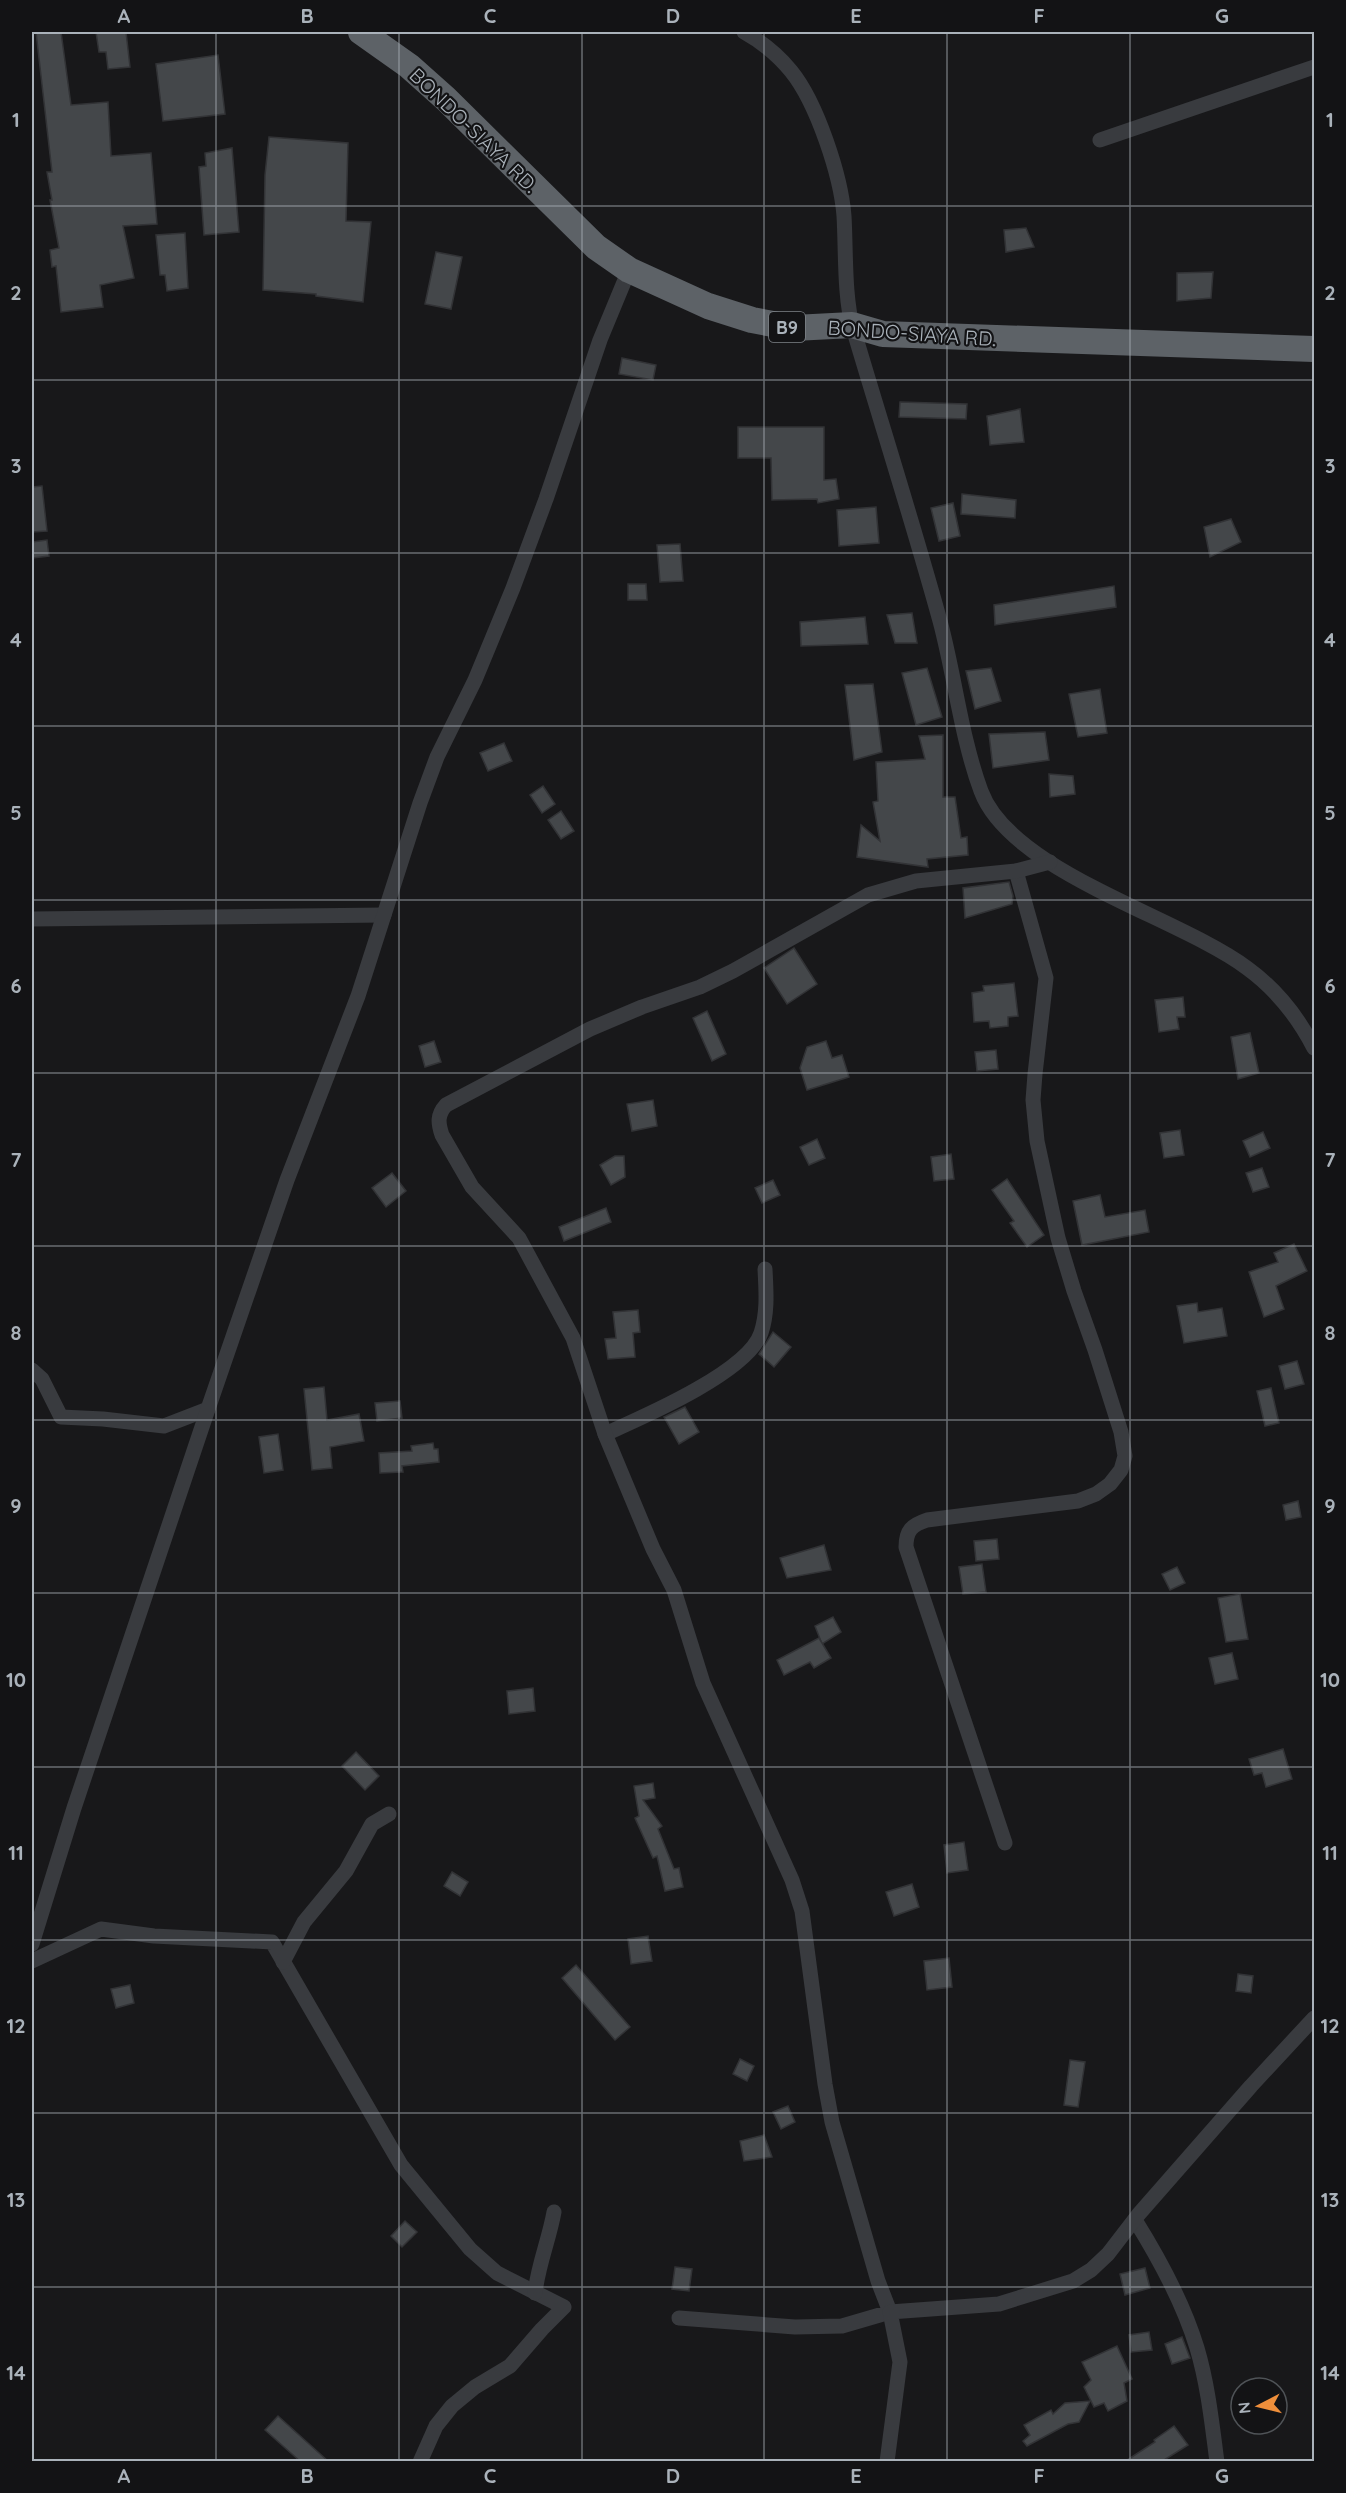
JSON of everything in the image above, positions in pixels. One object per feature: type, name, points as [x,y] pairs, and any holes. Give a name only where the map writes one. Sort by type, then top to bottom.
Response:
[{"type":"highway","name":"BONDO-SIAYA RD.","points":[[361,32],[409,66],[446,99],[596,247],[629,270],[698,302],[752,320],[794,328],[852,326],[883,334],[1314,350]]},
{"type":"street","points":[[744,32],[761,41],[793,73],[810,105],[835,164],[843,206],[852,326],[938,614],[974,771],[983,795],[1001,823],[1050,862],[1076,879],[1219,950],[1246,967],[1283,1001],[1312,1040]]},
{"type":"street","points":[[1100,140],[1314,67]]},
{"type":"street","points":[[32,1944],[74,1808],[208,1409],[287,1180],[358,996],[409,835],[437,757],[475,680],[513,588],[600,340],[629,270]]},
{"type":"street","points":[[888,2462],[900,2362],[890,2312],[878,2281],[832,2122],[798,1895],[777,1843],[707,1693],[691,1650],[674,1590],[652,1549],[605,1434],[573,1338],[519,1238],[472,1187],[442,1135],[439,1126],[440,1112],[446,1105],[521,1063],[590,1029],[733,972],[868,895],[916,881],[1016,871],[1050,862]]},
{"type":"street","points":[[1005,1844],[906,1547],[908,1531],[915,1524],[927,1520],[1078,1502],[1096,1494],[1110,1484],[1121,1470],[1125,1456],[1108,1391],[1058,1238],[1036,1141],[1035,1074],[1046,978],[1016,871]]},
{"type":"street","points":[[32,919],[384,915]]},
{"type":"street","points":[[605,1434],[689,1396],[753,1349],[761,1334],[766,1310],[765,1269]]},
{"type":"street","points":[[32,1370],[42,1379],[61,1417],[164,1426],[208,1409]]},
{"type":"street","points":[[283,1962],[304,1922],[346,1871],[372,1824],[388,1814]]},
{"type":"street","points":[[32,1961],[101,1929],[199,1940],[272,1942],[401,2165],[470,2249],[497,2273],[564,2307],[510,2366],[475,2387],[452,2406],[436,2426],[420,2462]]},
{"type":"street","points":[[679,2318],[744,2325],[842,2326],[890,2312],[999,2304],[1073,2281],[1091,2270],[1108,2254],[1251,2086],[1314,2018]]},
{"type":"street","points":[[534,2293],[538,2269],[550,2237],[554,2212]]},
{"type":"street","points":[[1135,2220],[1153,2248],[1175,2291],[1197,2349],[1208,2397],[1217,2462]]},
{"type":"building","points":[[36,32],[61,32],[71,105],[108,102],[111,156],[151,153],[157,224],[123,226],[134,278],[100,285],[103,307],[61,312],[56,266],[52,267],[50,250],[59,248],[47,172],[52,172]]},
{"type":"building","points":[[96,32],[126,32],[130,67],[108,69],[106,52],[99,52]]},
{"type":"building","points":[[218,55],[225,114],[163,121],[156,64]]},
{"type":"building","points":[[269,137],[348,143],[346,221],[371,222],[363,302],[316,296],[316,294],[263,290],[265,175]]},
{"type":"building","points":[[232,148],[239,232],[204,235],[199,167],[206,166],[205,153]]},
{"type":"building","points":[[1026,228],[1034,247],[1006,252],[1004,230]]},
{"type":"building","points":[[185,233],[188,288],[167,291],[165,275],[160,275],[156,235]]},
{"type":"building","points":[[436,252],[462,257],[451,309],[425,304]]},
{"type":"building","points":[[1213,272],[1211,298],[1177,301],[1177,273]]},
{"type":"building","points":[[622,358],[656,365],[653,380],[619,374]]},
{"type":"building","points":[[900,402],[967,404],[966,419],[899,417]]},
{"type":"building","points":[[1020,409],[1024,442],[990,445],[987,416]]},
{"type":"building","points":[[738,427],[824,427],[824,480],[836,479],[839,499],[818,503],[817,499],[772,500],[771,458],[738,458]]},
{"type":"building","points":[[42,486],[47,531],[32,532],[32,487]]},
{"type":"building","points":[[962,494],[1016,500],[1015,518],[961,514]]},
{"type":"building","points":[[953,503],[960,536],[939,541],[931,508]]},
{"type":"building","points":[[876,507],[879,543],[839,546],[837,510]]},
{"type":"building","points":[[1231,519],[1241,542],[1210,557],[1204,527]]},
{"type":"building","points":[[47,540],[49,556],[33,558],[32,542]]},
{"type":"building","points":[[680,544],[683,581],[660,582],[657,545]]},
{"type":"building","points":[[628,584],[646,584],[647,600],[628,600]]},
{"type":"building","points":[[1114,586],[1116,607],[995,625],[994,605]]},
{"type":"building","points":[[912,613],[917,643],[895,643],[887,615]]},
{"type":"building","points":[[865,617],[868,644],[801,646],[800,622]]},
{"type":"building","points":[[927,668],[942,717],[916,725],[902,673]]},
{"type":"building","points":[[991,668],[1001,701],[975,709],[966,671]]},
{"type":"building","points":[[873,684],[882,752],[854,760],[845,685]]},
{"type":"building","points":[[1100,689],[1107,733],[1078,737],[1069,694]]},
{"type":"building","points":[[1045,732],[1049,760],[993,768],[989,734]]},
{"type":"building","points":[[943,735],[943,797],[955,797],[961,838],[967,837],[968,855],[927,859],[928,867],[857,857],[861,825],[880,841],[873,802],[878,801],[876,762],[925,759],[919,736]]},
{"type":"building","points":[[504,743],[512,761],[488,771],[480,753]]},
{"type":"building","points":[[1049,774],[1073,776],[1075,794],[1050,797]]},
{"type":"building","points":[[543,786],[555,804],[542,813],[530,795]]},
{"type":"building","points":[[561,811],[574,831],[561,839],[548,820]]},
{"type":"building","points":[[1009,882],[1013,896],[1012,904],[965,918],[963,888]]},
{"type":"building","points":[[794,948],[817,984],[787,1004],[764,968]]},
{"type":"building","points":[[1014,983],[1018,1016],[1008,1017],[1008,1026],[990,1028],[989,1021],[974,1022],[972,993],[984,991],[983,986]]},
{"type":"building","points":[[1183,997],[1185,1017],[1177,1017],[1179,1029],[1159,1032],[1155,1000]]},
{"type":"building","points":[[707,1011],[726,1054],[712,1061],[693,1018]]},
{"type":"building","points":[[1250,1033],[1259,1073],[1238,1079],[1231,1037]]},
{"type":"building","points":[[434,1041],[441,1062],[425,1067],[419,1046]]},
{"type":"building","points":[[826,1041],[832,1058],[842,1055],[849,1077],[807,1090],[800,1068],[807,1047]]},
{"type":"building","points":[[996,1050],[998,1069],[977,1071],[975,1052]]},
{"type":"building","points":[[653,1100],[657,1126],[632,1131],[627,1104]]},
{"type":"building","points":[[1180,1130],[1184,1155],[1164,1158],[1160,1133]]},
{"type":"building","points":[[1263,1132],[1270,1148],[1250,1157],[1243,1141]]},
{"type":"building","points":[[817,1139],[825,1158],[809,1165],[800,1147]]},
{"type":"building","points":[[951,1154],[954,1179],[934,1181],[931,1157]]},
{"type":"building","points":[[615,1156],[624,1156],[625,1177],[611,1185],[600,1165]]},
{"type":"building","points":[[1262,1168],[1269,1187],[1253,1192],[1246,1173]]},
{"type":"building","points":[[392,1173],[406,1191],[386,1207],[372,1188]]},
{"type":"building","points":[[1007,1179],[1044,1235],[1027,1247],[1010,1223],[1014,1221],[992,1190]]},
{"type":"building","points":[[773,1180],[780,1195],[762,1203],[755,1188]]},
{"type":"building","points":[[1100,1195],[1105,1217],[1145,1210],[1149,1232],[1082,1245],[1073,1201]]},
{"type":"building","points":[[606,1208],[611,1222],[564,1241],[559,1227]]},
{"type":"building","points":[[1294,1244],[1307,1271],[1276,1286],[1284,1309],[1264,1317],[1249,1272],[1278,1262],[1274,1253]]},
{"type":"building","points":[[1197,1303],[1198,1312],[1222,1308],[1227,1336],[1184,1343],[1177,1306]]},
{"type":"building","points":[[638,1310],[640,1332],[633,1333],[635,1357],[608,1359],[605,1339],[616,1338],[613,1312]]},
{"type":"building","points":[[773,1332],[791,1347],[774,1367],[759,1354]]},
{"type":"building","points":[[1297,1361],[1304,1384],[1285,1389],[1279,1366]]},
{"type":"building","points":[[324,1387],[327,1420],[359,1414],[364,1441],[330,1447],[332,1468],[312,1470],[304,1389]]},
{"type":"building","points":[[1271,1388],[1279,1423],[1265,1426],[1257,1391]]},
{"type":"building","points":[[400,1401],[402,1418],[377,1421],[375,1403]]},
{"type":"building","points":[[685,1407],[699,1432],[679,1444],[664,1417]]},
{"type":"building","points":[[278,1434],[283,1470],[264,1473],[259,1437]]},
{"type":"building","points":[[433,1443],[434,1449],[438,1449],[439,1462],[402,1466],[403,1472],[380,1473],[379,1453],[412,1451],[411,1446]]},
{"type":"building","points":[[1298,1501],[1301,1517],[1286,1520],[1283,1505]]},
{"type":"building","points":[[997,1539],[999,1559],[976,1561],[974,1541]]},
{"type":"building","points":[[824,1545],[831,1570],[787,1578],[780,1558]]},
{"type":"building","points":[[982,1564],[986,1592],[963,1594],[959,1567]]},
{"type":"building","points":[[1177,1567],[1185,1583],[1170,1590],[1162,1574]]},
{"type":"building","points":[[1240,1594],[1248,1639],[1226,1642],[1218,1598]]},
{"type":"building","points":[[833,1617],[841,1632],[822,1644],[815,1626]]},
{"type":"building","points":[[819,1638],[831,1658],[814,1668],[810,1662],[784,1675],[777,1660]]},
{"type":"building","points":[[1232,1653],[1238,1679],[1215,1684],[1209,1658]]},
{"type":"building","points":[[533,1688],[535,1711],[509,1714],[507,1691]]},
{"type":"building","points":[[1283,1749],[1292,1779],[1266,1787],[1262,1773],[1254,1775],[1249,1759]]},
{"type":"building","points":[[356,1752],[379,1776],[365,1790],[342,1766]]},
{"type":"building","points":[[653,1783],[655,1798],[643,1800],[662,1826],[658,1829],[674,1869],[679,1868],[683,1887],[665,1891],[657,1856],[653,1858],[635,1818],[639,1816],[634,1786]]},
{"type":"building","points":[[964,1842],[968,1870],[947,1873],[944,1845]]},
{"type":"building","points":[[452,1872],[468,1882],[460,1896],[444,1886]]},
{"type":"building","points":[[912,1884],[919,1907],[894,1916],[886,1892]]},
{"type":"building","points":[[648,1936],[652,1961],[631,1964],[628,1939]]},
{"type":"building","points":[[949,1958],[952,1987],[927,1990],[924,1961]]},
{"type":"building","points":[[576,1965],[630,2027],[615,2040],[562,1978]]},
{"type":"building","points":[[1238,1974],[1253,1976],[1251,1993],[1236,1991]]},
{"type":"building","points":[[130,1985],[134,2003],[116,2008],[111,1989]]},
{"type":"building","points":[[740,2059],[754,2066],[747,2081],[733,2074]]},
{"type":"building","points":[[1070,2060],[1085,2062],[1078,2107],[1064,2105]]},
{"type":"building","points":[[788,2106],[795,2122],[781,2129],[773,2112]]},
{"type":"building","points":[[764,2135],[772,2157],[744,2161],[740,2141]]},
{"type":"building","points":[[405,2221],[417,2232],[402,2247],[391,2236]]},
{"type":"building","points":[[675,2267],[692,2269],[689,2291],[672,2289]]},
{"type":"building","points":[[1145,2268],[1150,2288],[1125,2295],[1120,2274]]},
{"type":"building","points":[[1149,2332],[1152,2350],[1131,2352],[1129,2335]]},
{"type":"building","points":[[1182,2337],[1190,2358],[1172,2364],[1165,2344]]},
{"type":"building","points":[[1117,2346],[1132,2379],[1124,2383],[1127,2401],[1108,2411],[1104,2403],[1094,2407],[1084,2387],[1091,2380],[1082,2362]]},
{"type":"building","points":[[1090,2401],[1079,2422],[1068,2424],[1027,2446],[1023,2441],[1030,2435],[1024,2425],[1051,2410],[1053,2414],[1065,2403]]},
{"type":"building","points":[[278,2416],[329,2462],[301,2462],[265,2430]]},
{"type":"building","points":[[1174,2426],[1188,2445],[1161,2462],[1124,2462],[1155,2442],[1154,2440]]}]
